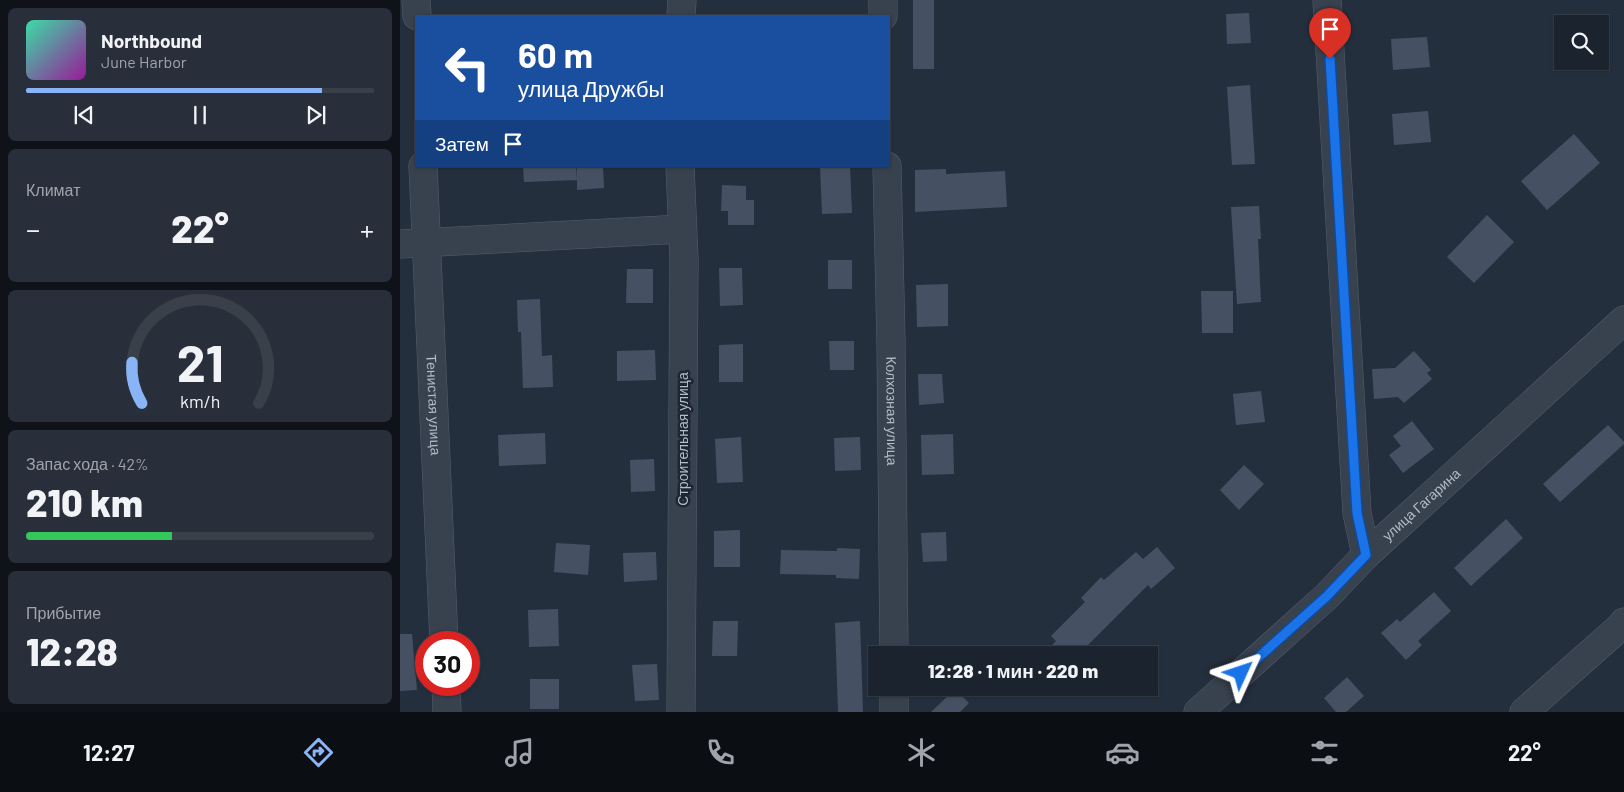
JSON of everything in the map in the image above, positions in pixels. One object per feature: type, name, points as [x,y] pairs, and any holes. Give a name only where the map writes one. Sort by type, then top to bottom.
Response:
[{"type":"street","points":[[416,0],[417,15]]},
{"type":"street","points":[[681,15],[682,0]]},
{"type":"street","points":[[883,0],[884,15]]},
{"type":"street","points":[[1327,0],[1357,513],[1366,555]]},
{"type":"street","name":"Тенистая улица","points":[[423,167],[413,244],[443,631]]},
{"type":"street","name":"Строительная улица","points":[[680,167],[684,259],[682,712]]},
{"type":"street","name":"Колхозная улица","points":[[887,167],[894,646]]},
{"type":"street","points":[[413,244],[682,229]]},
{"type":"street","name":"улица Гагарина","points":[[1198,712],[1327,596],[1366,555],[1624,320]]},
{"type":"street","points":[[1524,712],[1624,622]]},
{"type":"street","points":[[446,696],[447,712]]},
{"type":"street","points":[[894,696],[894,712]]},
{"type":"building","points":[[913,0],[934,0],[934,69],[913,69]]},
{"type":"building","points":[[1249,13],[1251,43],[1227,44],[1226,14]]},
{"type":"building","points":[[1427,37],[1430,67],[1393,70],[1391,39]]},
{"type":"building","points":[[1250,85],[1255,164],[1232,165],[1227,87]]},
{"type":"building","points":[[1428,111],[1431,142],[1394,145],[1392,114]]},
{"type":"building","points":[[1574,134],[1600,163],[1547,210],[1521,181]]},
{"type":"building","points":[[523,167],[576,167],[577,180],[524,182]]},
{"type":"building","points":[[577,167],[603,167],[604,188],[577,190]]},
{"type":"building","points":[[820,167],[850,167],[852,213],[822,214]]},
{"type":"building","points":[[946,169],[946,174],[1005,171],[1007,207],[915,212],[915,170]]},
{"type":"building","points":[[722,185],[746,186],[746,200],[754,200],[754,225],[728,225],[728,211],[721,211]]},
{"type":"building","points":[[1259,206],[1261,239],[1258,239],[1261,302],[1237,304],[1231,207]]},
{"type":"building","points":[[1487,215],[1514,242],[1474,283],[1447,257]]},
{"type":"building","points":[[828,260],[852,260],[852,289],[828,289]]},
{"type":"building","points":[[719,268],[742,268],[743,305],[720,306]]},
{"type":"building","points":[[627,269],[653,269],[653,303],[626,303]]},
{"type":"building","points":[[948,284],[948,326],[917,327],[916,285]]},
{"type":"building","points":[[1201,291],[1233,291],[1233,333],[1202,333]]},
{"type":"building","points":[[540,299],[542,356],[552,355],[553,387],[523,388],[521,332],[518,332],[517,300]]},
{"type":"building","points":[[829,341],[854,341],[854,370],[830,370]]},
{"type":"building","points":[[743,344],[743,382],[719,382],[719,345]]},
{"type":"building","points":[[655,350],[656,380],[617,381],[617,351]]},
{"type":"building","points":[[1414,351],[1431,370],[1427,373],[1432,379],[1404,403],[1398,397],[1374,399],[1372,369],[1395,368]]},
{"type":"building","points":[[918,374],[942,374],[944,403],[919,405]]},
{"type":"building","points":[[1261,391],[1265,422],[1236,425],[1233,394]]},
{"type":"building","points":[[1412,421],[1434,449],[1403,473],[1389,455],[1401,446],[1393,436]]},
{"type":"building","points":[[1608,425],[1624,444],[1560,502],[1543,484]]},
{"type":"building","points":[[545,433],[546,464],[499,466],[498,435]]},
{"type":"building","points":[[953,434],[954,474],[922,475],[921,435]]},
{"type":"building","points":[[741,437],[743,482],[717,483],[715,439]]},
{"type":"building","points":[[860,437],[861,470],[835,471],[834,438]]},
{"type":"building","points":[[654,459],[655,491],[631,492],[630,460]]},
{"type":"building","points":[[1244,465],[1264,484],[1239,510],[1220,490]]},
{"type":"building","points":[[1506,519],[1523,538],[1471,586],[1454,568]]},
{"type":"building","points":[[740,530],[740,567],[714,567],[714,531]]},
{"type":"building","points":[[946,532],[947,561],[923,562],[921,533]]},
{"type":"building","points":[[556,543],[590,545],[588,575],[554,572]]},
{"type":"building","points":[[1157,547],[1175,568],[1151,589],[1148,585],[1087,646],[1051,646],[1056,641],[1051,636],[1085,602],[1081,598],[1101,577],[1104,580],[1136,552],[1143,559]]},
{"type":"building","points":[[837,548],[860,549],[859,579],[836,578],[836,575],[780,574],[781,550],[837,551]]},
{"type":"building","points":[[656,552],[657,580],[624,582],[623,553]]},
{"type":"building","points":[[1434,592],[1451,611],[1418,641],[1422,645],[1406,660],[1381,633],[1397,619],[1400,622]]},
{"type":"building","points":[[558,609],[559,646],[529,647],[528,610]]},
{"type":"building","points":[[713,621],[738,621],[737,656],[712,656]]},
{"type":"building","points":[[860,621],[863,712],[838,712],[835,623]]},
{"type":"building","points":[[400,634],[412,634],[415,690],[400,691]]},
{"type":"building","points":[[657,664],[659,700],[635,701],[632,665]]},
{"type":"building","points":[[1347,677],[1364,696],[1346,712],[1336,712],[1324,698]]},
{"type":"building","points":[[530,679],[559,679],[559,709],[530,709]]},
{"type":"building","points":[[948,696],[962,696],[969,703],[960,712],[931,712]]},
{"type":"route","points":[[1241,673],[1327,596],[1366,555],[1357,513],[1330,59]]}]
